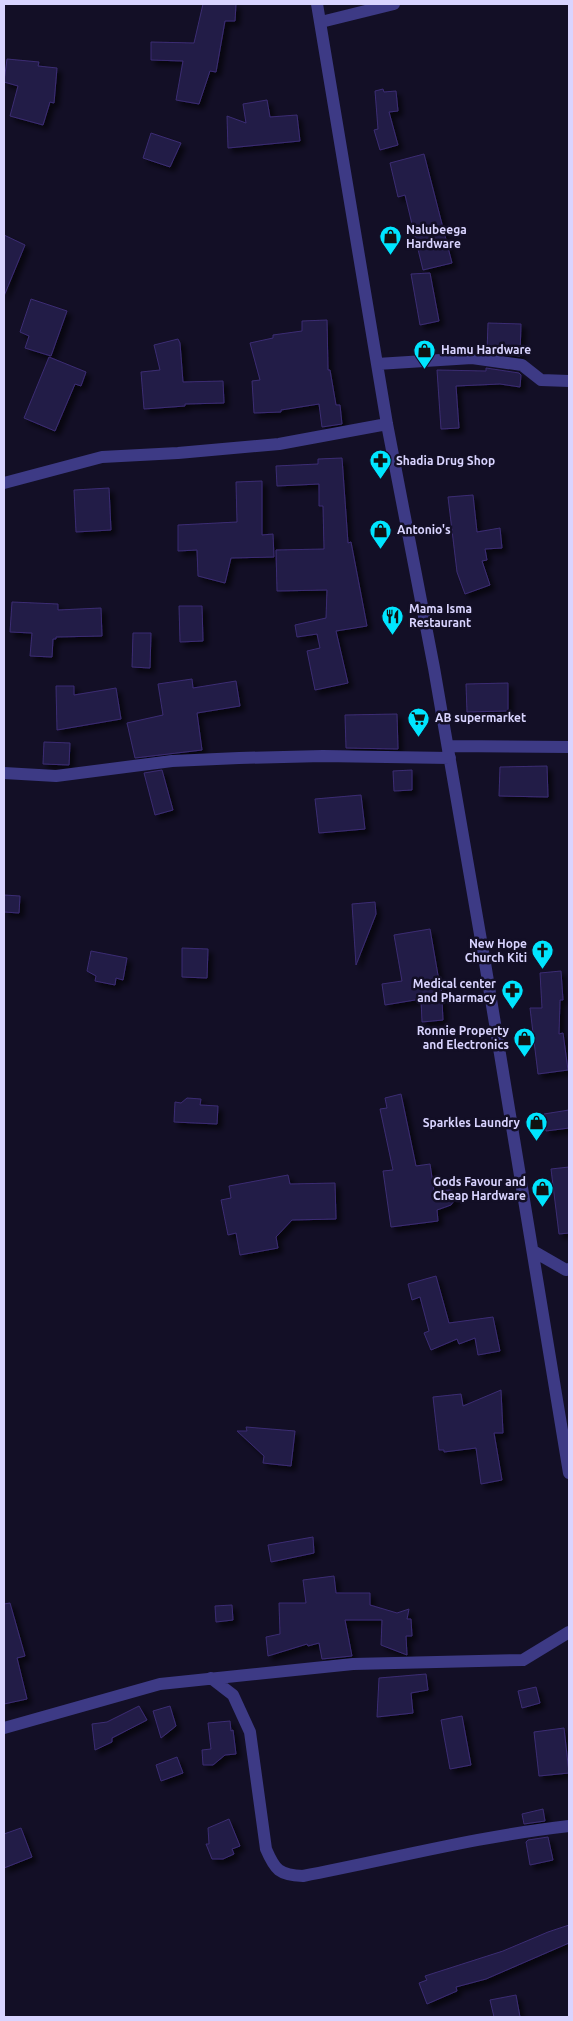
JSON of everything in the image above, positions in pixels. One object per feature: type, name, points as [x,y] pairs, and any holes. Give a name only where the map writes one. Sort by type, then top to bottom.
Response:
[{"type":"street","points":[[317,4],[387,424],[449,752],[569,1473]]},
{"type":"street","points":[[321,22],[394,4]]},
{"type":"street","points":[[377,364],[472,358],[522,365],[541,380],[569,381]]},
{"type":"street","points":[[4,483],[102,457],[178,453],[279,444],[387,424]]},
{"type":"street","points":[[4,773],[56,776],[172,761],[569,747]]},
{"type":"street","points":[[533,1251],[566,1270],[569,1269]]},
{"type":"street","points":[[4,1728],[160,1684],[353,1664],[523,1660],[569,1632]]},
{"type":"street","points":[[211,1678],[233,1695],[250,1732],[266,1849],[274,1866],[286,1875],[303,1876],[431,1847],[519,1832],[569,1826]]},
{"type":"building","points":[[203,4],[236,4],[235,21],[225,21],[216,72],[210,71],[199,104],[176,100],[183,61],[151,60],[151,42],[194,43]]},
{"type":"building","points":[[7,59],[39,62],[38,66],[57,68],[54,103],[50,102],[43,125],[10,116],[18,86],[4,82]]},
{"type":"building","points":[[383,89],[384,92],[396,91],[398,111],[389,112],[398,145],[380,150],[374,130],[378,129],[375,91]]},
{"type":"building","points":[[267,100],[270,117],[297,115],[300,141],[228,148],[227,116],[246,123],[243,104]]},
{"type":"building","points":[[151,133],[181,143],[170,167],[143,158]]},
{"type":"building","points":[[424,154],[452,263],[423,270],[405,195],[398,197],[390,163]]},
{"type":"building","points":[[4,235],[25,245],[4,296]]},
{"type":"building","points":[[430,273],[439,321],[420,325],[411,274]]},
{"type":"building","points":[[31,299],[67,311],[51,356],[25,348],[29,336],[20,332]]},
{"type":"building","points":[[327,320],[328,370],[330,370],[336,405],[340,405],[342,424],[322,427],[319,404],[281,410],[281,412],[254,413],[252,381],[260,380],[250,343],[273,338],[273,335],[302,331],[302,321]]},
{"type":"building","points":[[488,323],[521,324],[520,356],[487,352]]},
{"type":"building","points":[[178,339],[180,343],[183,382],[223,381],[224,403],[185,404],[185,406],[144,409],[141,372],[160,370],[154,345]]},
{"type":"building","points":[[49,357],[86,372],[81,386],[75,384],[55,431],[24,418]]},
{"type":"building","points":[[486,368],[519,373],[521,375],[520,387],[500,384],[456,386],[459,428],[441,429],[437,370],[486,371]]},
{"type":"building","points":[[342,458],[348,543],[351,542],[367,626],[336,631],[348,683],[315,690],[307,651],[320,648],[317,634],[297,637],[295,625],[326,618],[327,590],[277,591],[276,550],[324,549],[323,506],[319,506],[319,484],[277,486],[276,466],[318,464],[318,459]]},
{"type":"building","points":[[262,481],[262,535],[273,534],[274,557],[231,558],[225,583],[198,576],[197,550],[178,551],[178,525],[237,522],[236,482]]},
{"type":"building","points":[[109,488],[111,530],[76,532],[74,490]]},
{"type":"building","points":[[473,495],[477,532],[500,528],[502,548],[485,549],[487,560],[482,561],[490,585],[465,594],[457,572],[448,497]]},
{"type":"building","points":[[12,602],[58,604],[58,610],[101,608],[102,636],[56,637],[56,639],[53,639],[52,657],[30,656],[32,633],[10,632]]},
{"type":"building","points":[[179,606],[202,606],[203,641],[180,642]]},
{"type":"building","points":[[133,633],[151,633],[150,668],[132,667]]},
{"type":"building","points":[[192,679],[193,688],[236,681],[240,706],[197,713],[202,750],[135,758],[127,723],[163,715],[158,684]]},
{"type":"building","points":[[508,683],[508,711],[467,712],[466,684]]},
{"type":"building","points":[[56,686],[74,686],[74,695],[116,688],[121,719],[57,730]]},
{"type":"building","points":[[397,714],[398,749],[346,748],[345,715]]},
{"type":"building","points":[[44,742],[70,743],[69,765],[43,764]]},
{"type":"building","points":[[547,766],[548,797],[499,796],[500,767]]},
{"type":"building","points":[[162,770],[173,810],[155,815],[144,773]]},
{"type":"building","points":[[412,770],[412,790],[394,791],[393,771]]},
{"type":"building","points":[[361,795],[365,829],[319,833],[315,799]]},
{"type":"building","points":[[4,895],[20,896],[19,913],[4,912]]},
{"type":"building","points":[[375,902],[376,914],[356,965],[352,904]]},
{"type":"building","points":[[430,929],[439,981],[441,981],[443,1020],[422,1022],[421,999],[385,1005],[382,984],[402,981],[394,935]]},
{"type":"building","points":[[182,948],[208,949],[207,978],[182,977]]},
{"type":"building","points":[[91,951],[127,958],[123,980],[116,978],[115,985],[95,981],[96,976],[87,971]]},
{"type":"building","points":[[561,971],[563,1000],[560,1000],[559,1034],[563,1033],[568,1070],[538,1074],[530,1008],[542,1008],[540,973]]},
{"type":"building","points":[[401,1094],[416,1166],[430,1164],[434,1191],[450,1190],[454,1192],[456,1198],[451,1205],[437,1210],[438,1221],[391,1227],[383,1171],[393,1170],[380,1109],[387,1108],[385,1098]]},
{"type":"building","points":[[187,1098],[201,1099],[200,1105],[218,1106],[217,1124],[174,1122],[175,1102],[181,1103]]},
{"type":"building","points":[[569,1110],[569,1128],[546,1131],[544,1114]]},
{"type":"building","points":[[569,1167],[569,1233],[559,1234],[551,1169]]},
{"type":"building","points":[[288,1175],[290,1184],[335,1183],[336,1219],[292,1220],[276,1237],[278,1248],[240,1255],[236,1233],[228,1235],[221,1200],[231,1198],[229,1186]]},
{"type":"building","points":[[436,1276],[449,1323],[493,1317],[500,1351],[478,1355],[475,1338],[459,1344],[457,1339],[431,1350],[424,1333],[429,1331],[420,1297],[412,1300],[408,1284]]},
{"type":"building","points":[[501,1390],[503,1433],[494,1433],[502,1480],[481,1484],[476,1448],[444,1452],[444,1450],[439,1450],[433,1397],[461,1394],[463,1406]]},
{"type":"building","points":[[246,1427],[295,1431],[291,1466],[263,1463],[264,1456],[237,1431],[247,1431]]},
{"type":"building","points":[[313,1537],[314,1553],[271,1562],[268,1545]]},
{"type":"building","points":[[334,1576],[336,1593],[370,1593],[370,1605],[397,1613],[409,1609],[407,1619],[411,1619],[412,1636],[406,1636],[407,1655],[381,1645],[382,1620],[345,1620],[352,1656],[322,1659],[319,1643],[308,1646],[307,1644],[268,1656],[266,1637],[280,1634],[279,1603],[306,1603],[303,1580]]},
{"type":"building","points":[[10,1603],[25,1656],[17,1658],[27,1699],[4,1704],[4,1604]]},
{"type":"building","points":[[232,1605],[233,1620],[216,1622],[215,1606]]},
{"type":"building","points":[[426,1674],[428,1690],[411,1693],[413,1713],[377,1717],[379,1678]]},
{"type":"building","points":[[536,1687],[540,1703],[522,1708],[518,1691]]},
{"type":"building","points":[[139,1706],[147,1720],[112,1738],[112,1742],[95,1750],[92,1724],[107,1722]]},
{"type":"building","points":[[170,1706],[176,1726],[161,1738],[153,1711]]},
{"type":"building","points":[[462,1716],[471,1765],[450,1769],[441,1720]]},
{"type":"building","points":[[230,1721],[236,1754],[225,1755],[213,1765],[203,1765],[202,1750],[211,1749],[208,1723]]},
{"type":"building","points":[[564,1728],[569,1773],[539,1776],[534,1732]]},
{"type":"building","points":[[177,1757],[183,1773],[161,1781],[156,1765]]},
{"type":"building","points":[[543,1809],[545,1821],[524,1824],[522,1814]]},
{"type":"building","points":[[229,1819],[240,1846],[232,1849],[234,1854],[223,1859],[212,1859],[206,1844],[209,1844],[208,1828]]},
{"type":"building","points":[[21,1828],[32,1857],[4,1868],[4,1834]]},
{"type":"building","points":[[548,1837],[553,1860],[530,1865],[526,1842],[528,1840]]},
{"type":"building","points":[[569,1925],[569,1943],[486,1979],[456,1987],[457,1991],[427,2004],[419,1983],[427,1980],[425,1976],[503,1951]]},
{"type":"building","points":[[516,1995],[520,2017],[494,2017],[490,2000]]},
{"type":"place","name":"Nalubeega Hardware","points":[[390,256]]},
{"type":"place","name":"Hamu Hardware","points":[[425,369]]},
{"type":"place","name":"Shadia Drug Shop","points":[[380,480]]},
{"type":"place","name":"Antonio's","points":[[381,549]]},
{"type":"place","name":"Mama Isma Restaurant","points":[[393,635]]},
{"type":"place","name":"AB supermarket","points":[[419,737]]},
{"type":"place","name":"New Hope Church Kiti","points":[[543,970]]},
{"type":"place","name":"Medical center and Pharmacy","points":[[512,1010]]},
{"type":"place","name":"Ronnie Property and Electronics","points":[[525,1057]]},
{"type":"place","name":"Sparkles Laundry","points":[[536,1142]]},
{"type":"place","name":"Gods Favour and Cheap Hardware","points":[[542,1208]]}]
